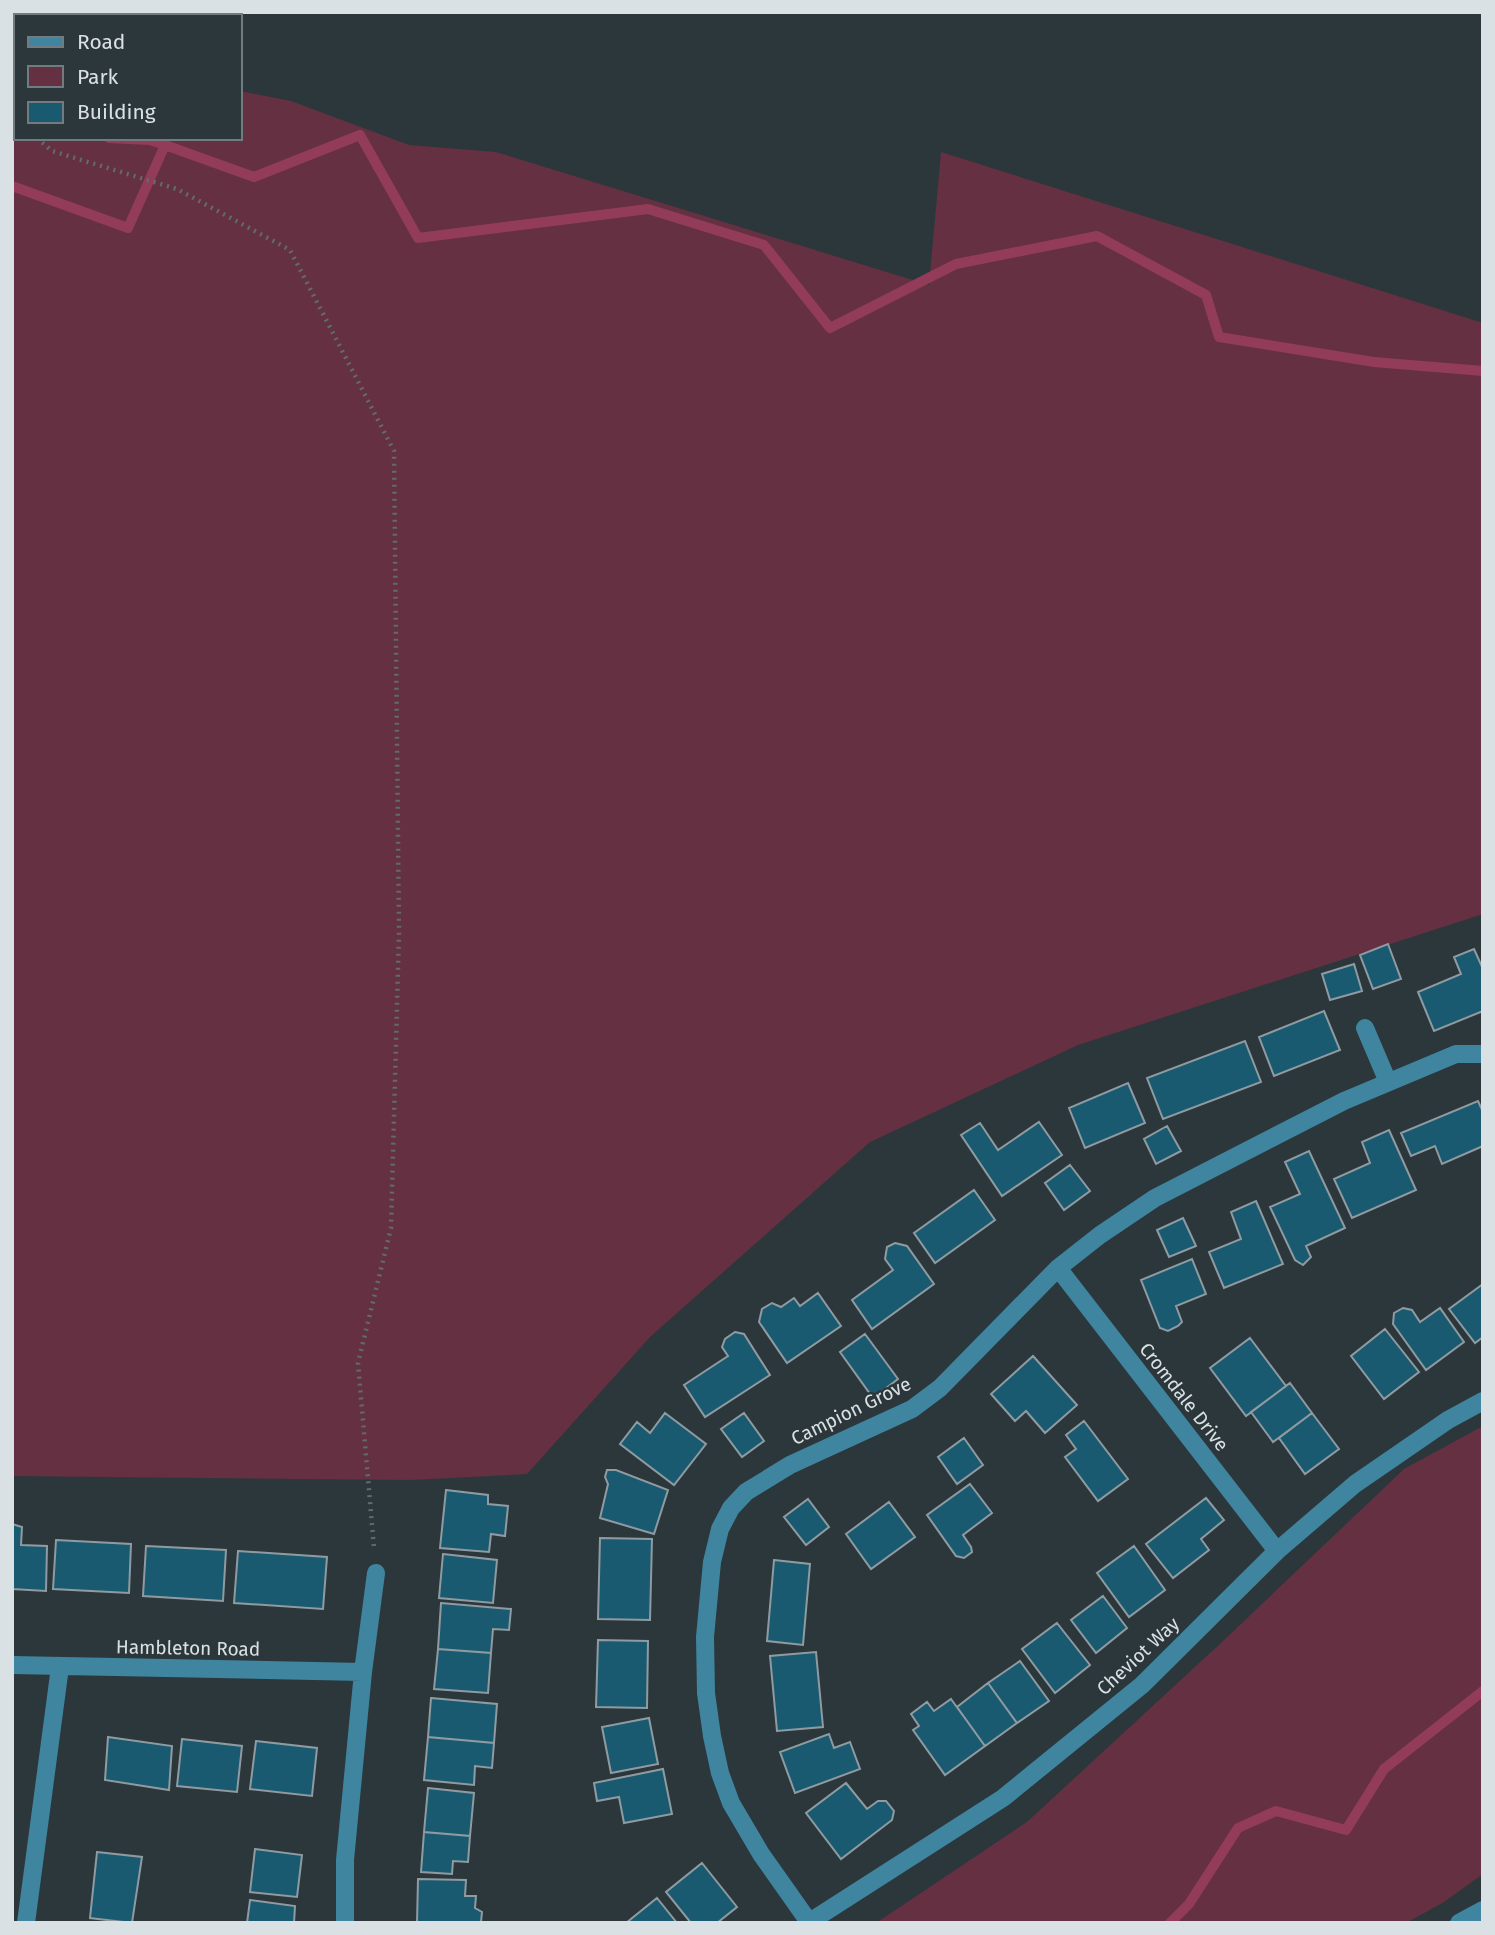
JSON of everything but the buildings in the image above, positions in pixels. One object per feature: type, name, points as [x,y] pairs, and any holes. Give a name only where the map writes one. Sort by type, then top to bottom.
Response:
[{"type":"street","points":[[1365,1028],[1388,1082]]},
{"type":"street","name":"Campion Grove","points":[[808,1922],[761,1854],[731,1802],[720,1773],[712,1736],[706,1693],[705,1637],[712,1562],[720,1529],[731,1508],[746,1492],[790,1465],[912,1409],[940,1388],[1058,1268],[1100,1235],[1155,1198],[1344,1101],[1456,1054],[1483,1054]]},
{"type":"street","name":"Cromdale Drive","points":[[1058,1268],[1277,1551]]},
{"type":"street","name":"Cheviot Way","points":[[808,1922],[1003,1798],[1142,1685],[1277,1551],[1354,1484],[1448,1420],[1483,1401]]},
{"type":"street","points":[[345,1923],[345,1860],[363,1672],[376,1573]]},
{"type":"street","name":"Hambleton Road","points":[[12,1665],[363,1672]]},
{"type":"street","points":[[26,1923],[60,1667]]},
{"type":"street","points":[[1459,1923],[1483,1910]]},
{"type":"path","points":[[39,140],[52,151],[169,187],[290,250],[394,451],[399,932],[391,1228],[358,1363],[376,1573]]},
{"type":"green space","points":[[12,47],[14,140],[242,140],[242,91],[291,101],[409,145],[496,152],[929,285],[941,152],[1483,323],[1483,914],[1078,1045],[870,1142],[650,1337],[527,1474],[411,1480],[12,1476]]},
{"type":"green space","points":[[1483,1426],[1483,1874],[1444,1902],[1406,1923],[876,1923],[1027,1822],[1404,1469]]},
{"type":"waterway","points":[[12,186],[128,228],[165,145],[254,177],[360,135],[418,238],[648,209],[764,245],[830,328],[956,264],[1097,236],[1206,295],[1219,337],[1374,362],[1483,371]]},
{"type":"waterway","points":[[150,140],[165,145]]},
{"type":"waterway","points":[[1170,1923],[1189,1904],[1238,1828],[1276,1811],[1346,1830],[1384,1769],[1483,1691]]}]
